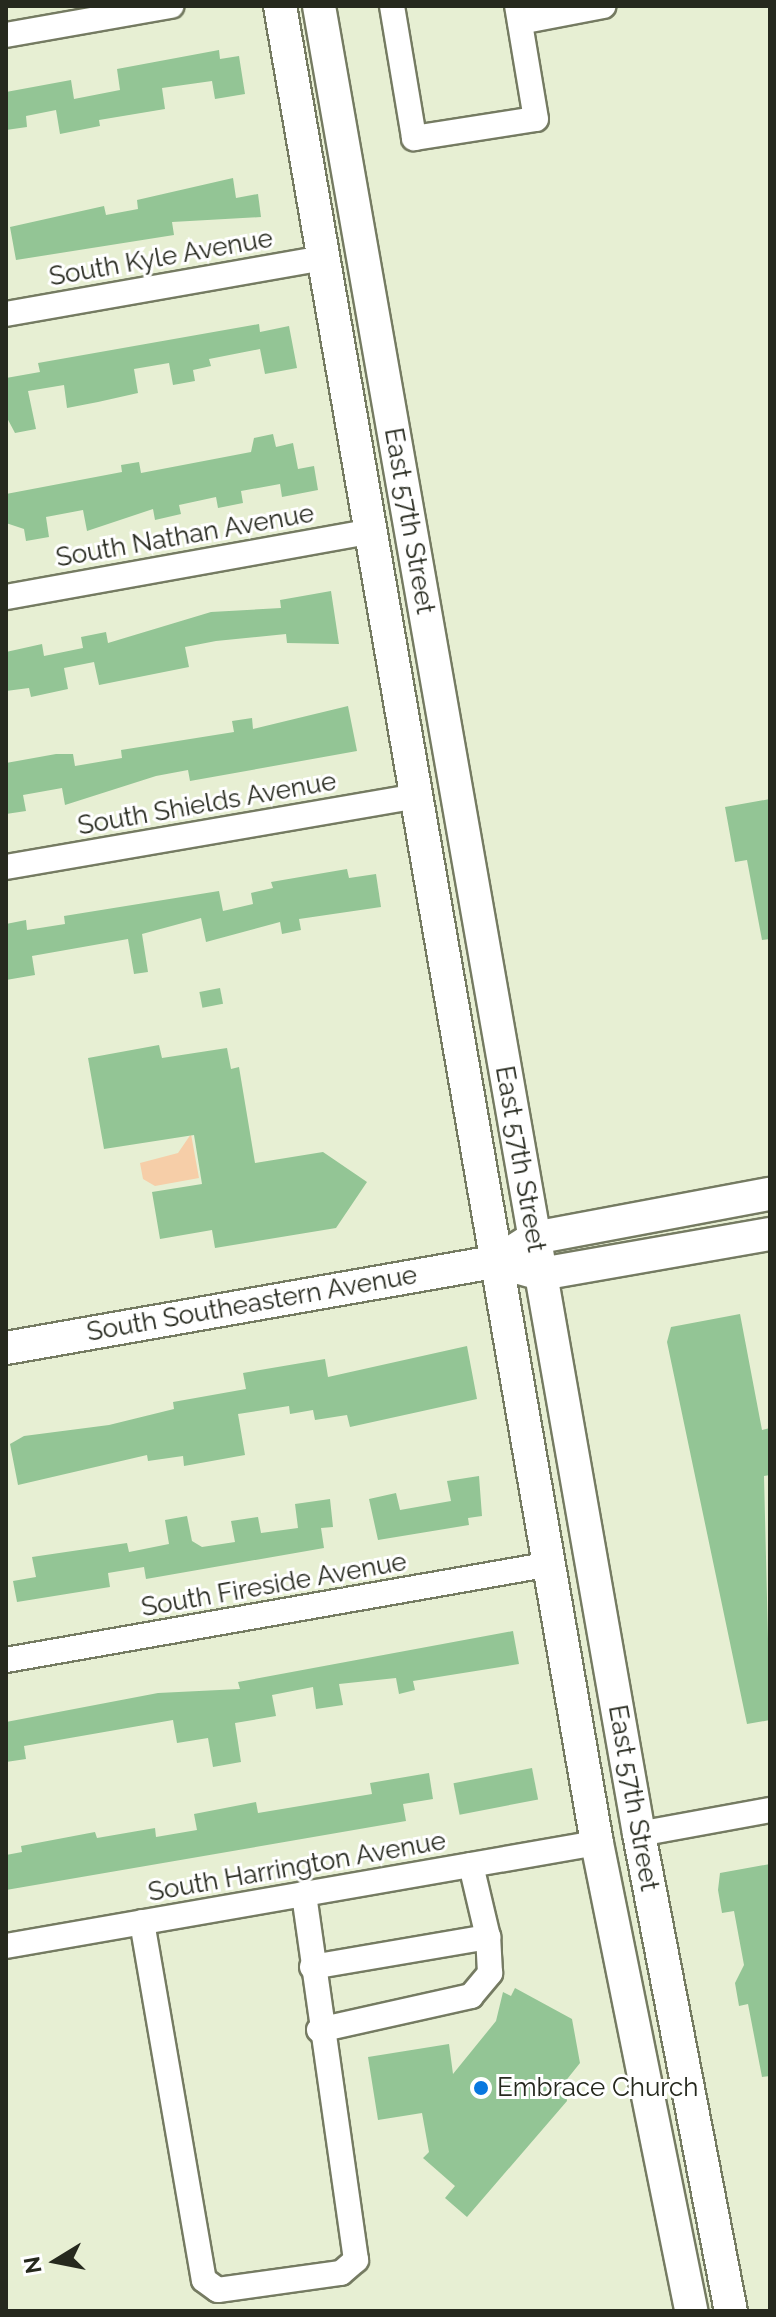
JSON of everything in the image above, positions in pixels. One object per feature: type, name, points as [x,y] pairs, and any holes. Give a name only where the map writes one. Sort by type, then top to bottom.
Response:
[{"type":"main road","name":"East 57th Street","points":[[280,6],[597,1843],[691,2311]]},
{"type":"main road","name":"East 57th Street","points":[[319,6],[639,1834],[686,2093],[731,2311]]},
{"type":"main road","name":"South Southeastern Avenue","points":[[6,1348],[498,1261],[534,1238],[770,1194]]},
{"type":"main road","name":"South Southeastern Avenue","points":[[498,1261],[541,1274],[770,1234]]},
{"type":"main road","points":[[597,1843],[610,1848],[621,1870],[646,1977],[686,2093]]},
{"type":"street","points":[[6,35],[96,13],[171,6]]},
{"type":"street","points":[[392,6],[414,138],[536,119],[518,14],[603,6]]},
{"type":"street","name":"South Kyle Avenue","points":[[6,314],[325,258]]},
{"type":"street","name":"South Nathan Avenue","points":[[6,597],[373,531]]},
{"type":"street","name":"South Shields Avenue","points":[[6,867],[418,796]]},
{"type":"street","name":"South Fireside Avenue","points":[[6,1660],[551,1564]]},
{"type":"street","points":[[639,1834],[770,1810]]},
{"type":"street","name":"South Harrington Avenue","points":[[6,1946],[597,1843]]},
{"type":"street","points":[[319,2030],[471,1996],[490,1973],[488,1937],[471,1865]]},
{"type":"street","points":[[142,1922],[209,2287],[341,2273],[356,2260],[319,2030],[304,1894]]},
{"type":"street","points":[[312,1967],[488,1937]]},
{"type":"shaded area","points":[[191,1134],[199,1178],[155,1186],[143,1179],[140,1163],[178,1153]]},
{"type":"building","points":[[219,50],[220,59],[239,56],[245,94],[215,99],[212,81],[162,88],[165,109],[99,120],[100,126],[60,134],[56,110],[26,116],[27,127],[6,130],[6,92],[71,80],[74,99],[120,90],[117,69]]},
{"type":"building","points":[[233,178],[236,198],[258,194],[261,217],[172,222],[174,235],[16,260],[10,227],[104,206],[106,215],[138,209],[137,200]]},
{"type":"building","points":[[259,324],[260,332],[289,326],[297,368],[265,374],[260,349],[209,359],[211,366],[193,370],[195,381],[173,385],[169,363],[134,369],[138,393],[98,402],[67,408],[64,385],[28,391],[36,429],[15,433],[6,416],[6,378],[40,372],[38,363]]},
{"type":"building","points":[[273,434],[276,447],[293,443],[298,469],[314,466],[318,490],[282,497],[280,484],[241,491],[243,503],[218,508],[216,497],[179,505],[181,514],[155,520],[153,509],[87,531],[83,510],[46,517],[49,537],[26,541],[24,529],[6,523],[6,494],[122,472],[121,465],[139,462],[141,473],[251,452],[254,438]]},
{"type":"building","points":[[331,591],[339,644],[287,643],[286,634],[216,641],[185,647],[189,667],[99,685],[94,662],[64,668],[68,689],[31,697],[29,688],[6,691],[6,652],[42,644],[44,656],[83,648],[81,637],[106,632],[108,643],[211,612],[281,608],[280,600]]},
{"type":"building","points":[[348,706],[357,751],[190,781],[188,770],[156,776],[65,805],[62,788],[23,795],[26,811],[6,814],[6,763],[73,754],[75,766],[122,758],[121,750],[234,732],[232,721],[252,718],[253,729]]},
{"type":"building","points":[[770,799],[770,939],[762,940],[747,860],[735,862],[725,807]]},
{"type":"building","points":[[347,869],[349,878],[376,874],[381,907],[299,919],[301,930],[282,934],[280,922],[206,942],[201,918],[142,934],[148,972],[134,974],[128,939],[32,956],[35,975],[6,980],[6,924],[26,920],[27,930],[65,924],[64,916],[219,891],[223,911],[253,904],[251,893],[273,888],[271,882]]},
{"type":"building","points":[[220,988],[223,1004],[202,1008],[199,992]]},
{"type":"building","points":[[159,1045],[162,1058],[227,1048],[231,1069],[239,1067],[255,1163],[323,1152],[367,1182],[336,1228],[215,1248],[212,1230],[160,1239],[152,1192],[202,1184],[194,1135],[104,1149],[88,1058]]},
{"type":"building","points":[[740,1314],[762,1430],[770,1428],[770,1475],[764,1476],[770,1720],[747,1724],[667,1342],[671,1327]]},
{"type":"building","points":[[467,1346],[477,1399],[350,1427],[347,1415],[315,1420],[313,1410],[290,1414],[289,1406],[238,1414],[245,1455],[184,1466],[183,1456],[148,1461],[147,1455],[18,1485],[10,1444],[24,1436],[109,1425],[174,1409],[173,1402],[246,1389],[243,1373],[325,1359],[328,1377]]},
{"type":"building","points":[[479,1476],[482,1516],[468,1518],[469,1525],[378,1540],[369,1499],[396,1493],[400,1510],[451,1501],[447,1481]]},
{"type":"building","points":[[330,1499],[333,1527],[321,1528],[324,1548],[146,1579],[144,1567],[108,1573],[110,1587],[17,1602],[13,1581],[36,1577],[32,1557],[127,1543],[129,1552],[169,1544],[165,1520],[187,1516],[192,1541],[202,1547],[235,1542],[231,1521],[258,1517],[261,1533],[298,1528],[295,1504]]},
{"type":"building","points":[[513,1631],[519,1664],[413,1681],[415,1690],[399,1694],[396,1678],[339,1684],[343,1705],[316,1709],[313,1687],[272,1695],[276,1716],[235,1723],[241,1762],[213,1767],[208,1738],[177,1743],[173,1720],[24,1746],[26,1759],[6,1762],[6,1722],[158,1693],[240,1689],[238,1682]]},
{"type":"building","points":[[532,1768],[538,1799],[460,1815],[453,1783]]},
{"type":"building","points":[[429,1773],[433,1799],[403,1804],[406,1821],[6,1890],[6,1855],[22,1852],[21,1846],[95,1832],[97,1838],[155,1828],[156,1837],[197,1830],[194,1814],[256,1802],[258,1813],[372,1794],[370,1783]]},
{"type":"building","points":[[770,1864],[770,2076],[762,2077],[748,2004],[739,2006],[735,1983],[744,1965],[734,1911],[722,1913],[718,1890],[720,1873]]},
{"type":"building","points":[[515,1988],[572,2019],[580,2063],[564,2083],[567,2101],[467,2217],[445,2198],[455,2186],[423,2158],[429,2152],[422,2113],[378,2120],[368,2057],[449,2044],[453,2074],[496,2021],[503,1992],[511,1996]]},
{"type":"place","name":"Embrace Church","points":[[481,2088]]}]
